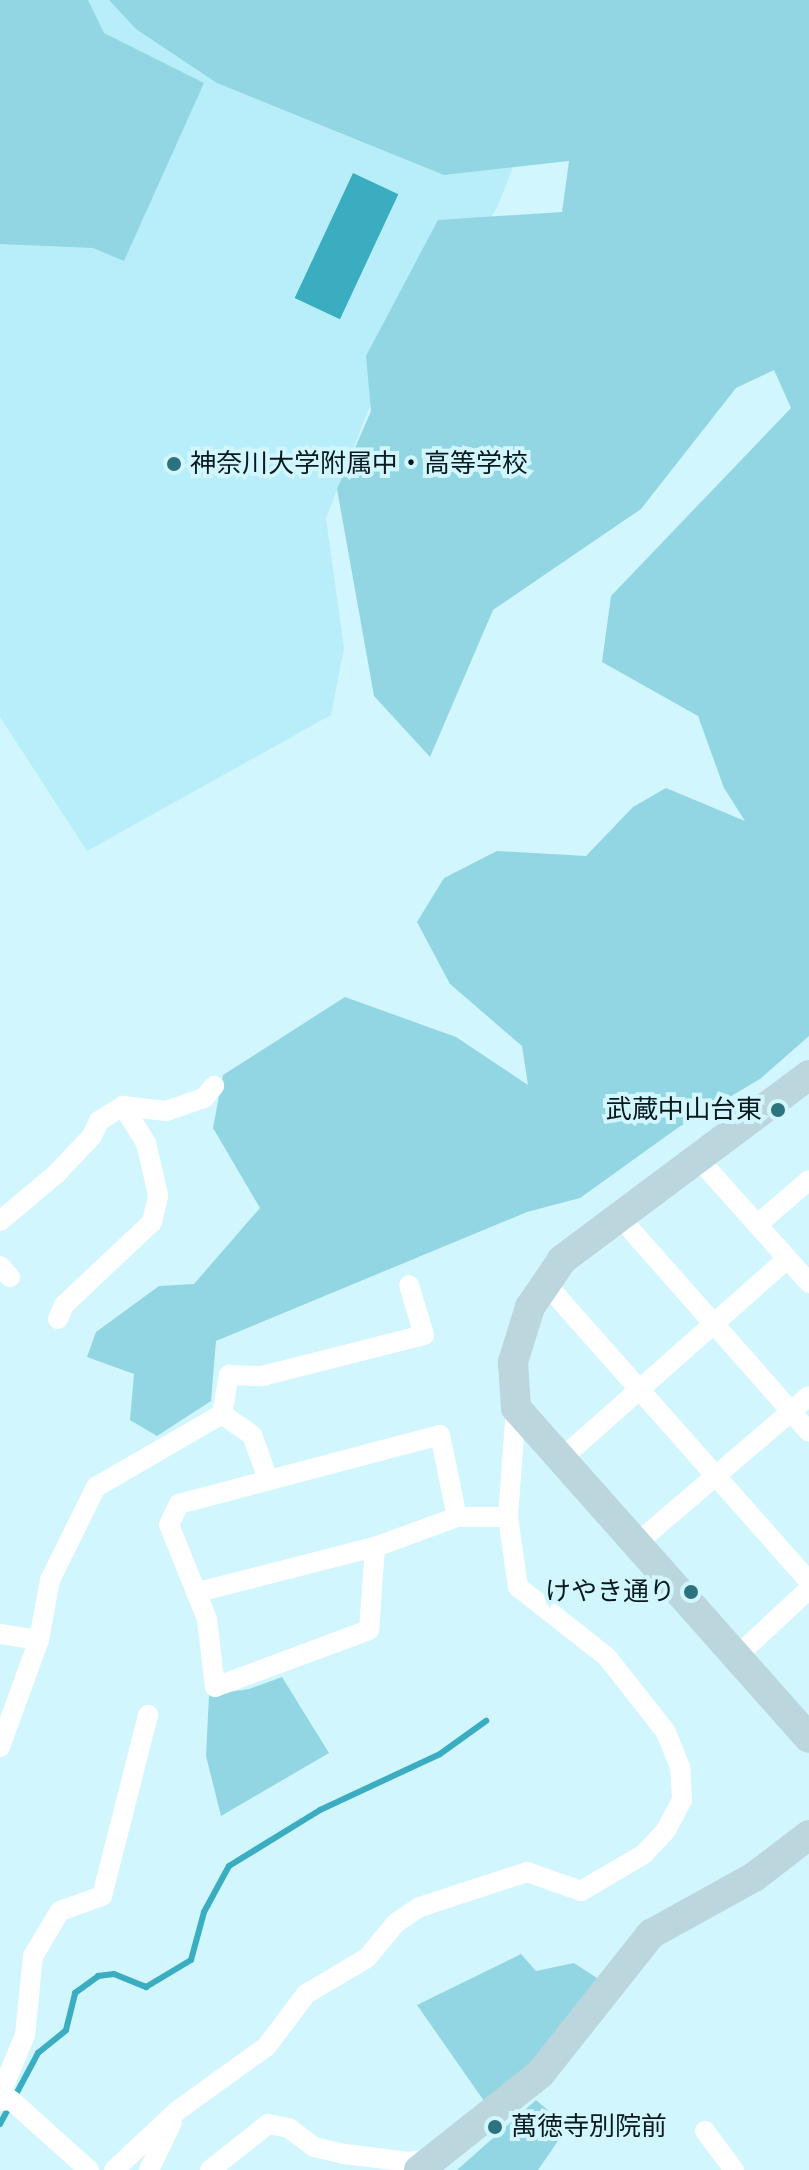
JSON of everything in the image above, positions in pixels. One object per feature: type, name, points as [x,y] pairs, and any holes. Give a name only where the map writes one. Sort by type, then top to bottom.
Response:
[{"type":"street","points":[[114,2170],[177,2111],[267,2046],[306,1994],[367,1958],[396,1923],[420,1907],[527,1872],[581,1891],[644,1854],[666,1830],[682,1800],[680,1767],[666,1732],[607,1657],[518,1587],[508,1517],[516,1408],[513,1362],[530,1307],[562,1260],[617,1214],[809,1075]]},
{"type":"street","points":[[0,1221],[56,1174],[92,1136],[99,1121],[123,1106],[166,1111],[204,1098],[214,1086]]},
{"type":"street","points":[[58,1319],[64,1305],[152,1222],[158,1195],[146,1143],[123,1106]]},
{"type":"street","points":[[696,1156],[809,1283]]},
{"type":"street","points":[[758,1224],[809,1180]]},
{"type":"street","points":[[617,1214],[809,1432]]},
{"type":"street","points":[[562,1458],[787,1259]]},
{"type":"street","points":[[546,1284],[809,1581]]},
{"type":"street","points":[[0,1747],[5,1726],[39,1640],[50,1580],[96,1487],[222,1414],[229,1375],[262,1376],[424,1335],[409,1285]]},
{"type":"street","points":[[637,1543],[714,1474],[809,1396]]},
{"type":"street","points":[[516,1408],[809,1738]]},
{"type":"street","points":[[222,1414],[252,1435],[268,1479]]},
{"type":"street","points":[[375,1547],[369,1630],[215,1687],[198,1592],[169,1525],[179,1504],[440,1435],[457,1517]]},
{"type":"street","points":[[198,1592],[375,1547],[457,1517],[508,1517]]},
{"type":"street","points":[[737,1656],[809,1589]]},
{"type":"street","points":[[0,1634],[39,1640]]},
{"type":"street","points":[[89,2170],[11,2100],[0,2098],[25,2035],[33,1956],[60,1911],[102,1896],[148,1715]]},
{"type":"street","points":[[210,2170],[268,2124],[289,2128],[314,2147],[427,2164],[540,2074],[651,1934],[754,1877],[809,1835]]},
{"type":"street","points":[[149,2170],[177,2111]]},
{"type":"street","points":[[705,2131],[734,2170]]},
{"type":"shaded area","name":"神奈川大学附属中・高等学校","points":[[0,0],[580,0],[498,205],[450,295],[416,332],[368,411],[326,518],[344,648],[331,715],[87,851],[0,717]]},
{"type":"shaded area","points":[[0,0],[88,0],[104,33],[204,83],[124,261],[93,248],[0,244]]},
{"type":"shaded area","points":[[109,0],[809,0],[809,1036],[760,1079],[679,1127],[580,1198],[527,1212],[216,1341],[211,1401],[157,1436],[130,1420],[134,1374],[87,1357],[96,1332],[159,1286],[194,1284],[260,1208],[213,1128],[223,1075],[345,997],[456,1037],[528,1085],[522,1046],[450,984],[417,922],[444,878],[497,851],[586,856],[633,807],[666,788],[745,821],[724,788],[698,716],[602,662],[611,596],[791,408],[774,370],[736,388],[641,509],[493,610],[430,757],[374,696],[337,489],[371,411],[366,356],[438,220],[562,212],[569,161],[444,175],[217,83],[136,29]]},
{"type":"shaded area","points":[[353,173],[398,194],[340,319],[295,298]]},
{"type":"shaded area","points":[[282,1677],[329,1753],[221,1816],[206,1756],[209,1695],[249,1689]]},
{"type":"shaded area","points":[[521,1954],[536,1971],[574,1963],[597,1978],[525,2075],[484,2101],[417,2005]]},
{"type":"shaded area","points":[[536,2100],[556,2117],[560,2138],[538,2170],[457,2170]]},
{"type":"waterway","points":[[0,2124],[38,2053],[66,2030],[75,1993],[98,1976],[114,1974],[146,1987],[191,1960],[204,1912],[229,1866],[320,1810],[440,1754],[486,1721]]},
{"type":"place","name":"神奈川大学附属中・高等学校","points":[[174,464]]},
{"type":"place","name":"武蔵中山台東","points":[[778,1110]]},
{"type":"place","name":"けやき通り","points":[[691,1592]]},
{"type":"place","name":"萬徳寺別院前","points":[[495,2127]]}]
